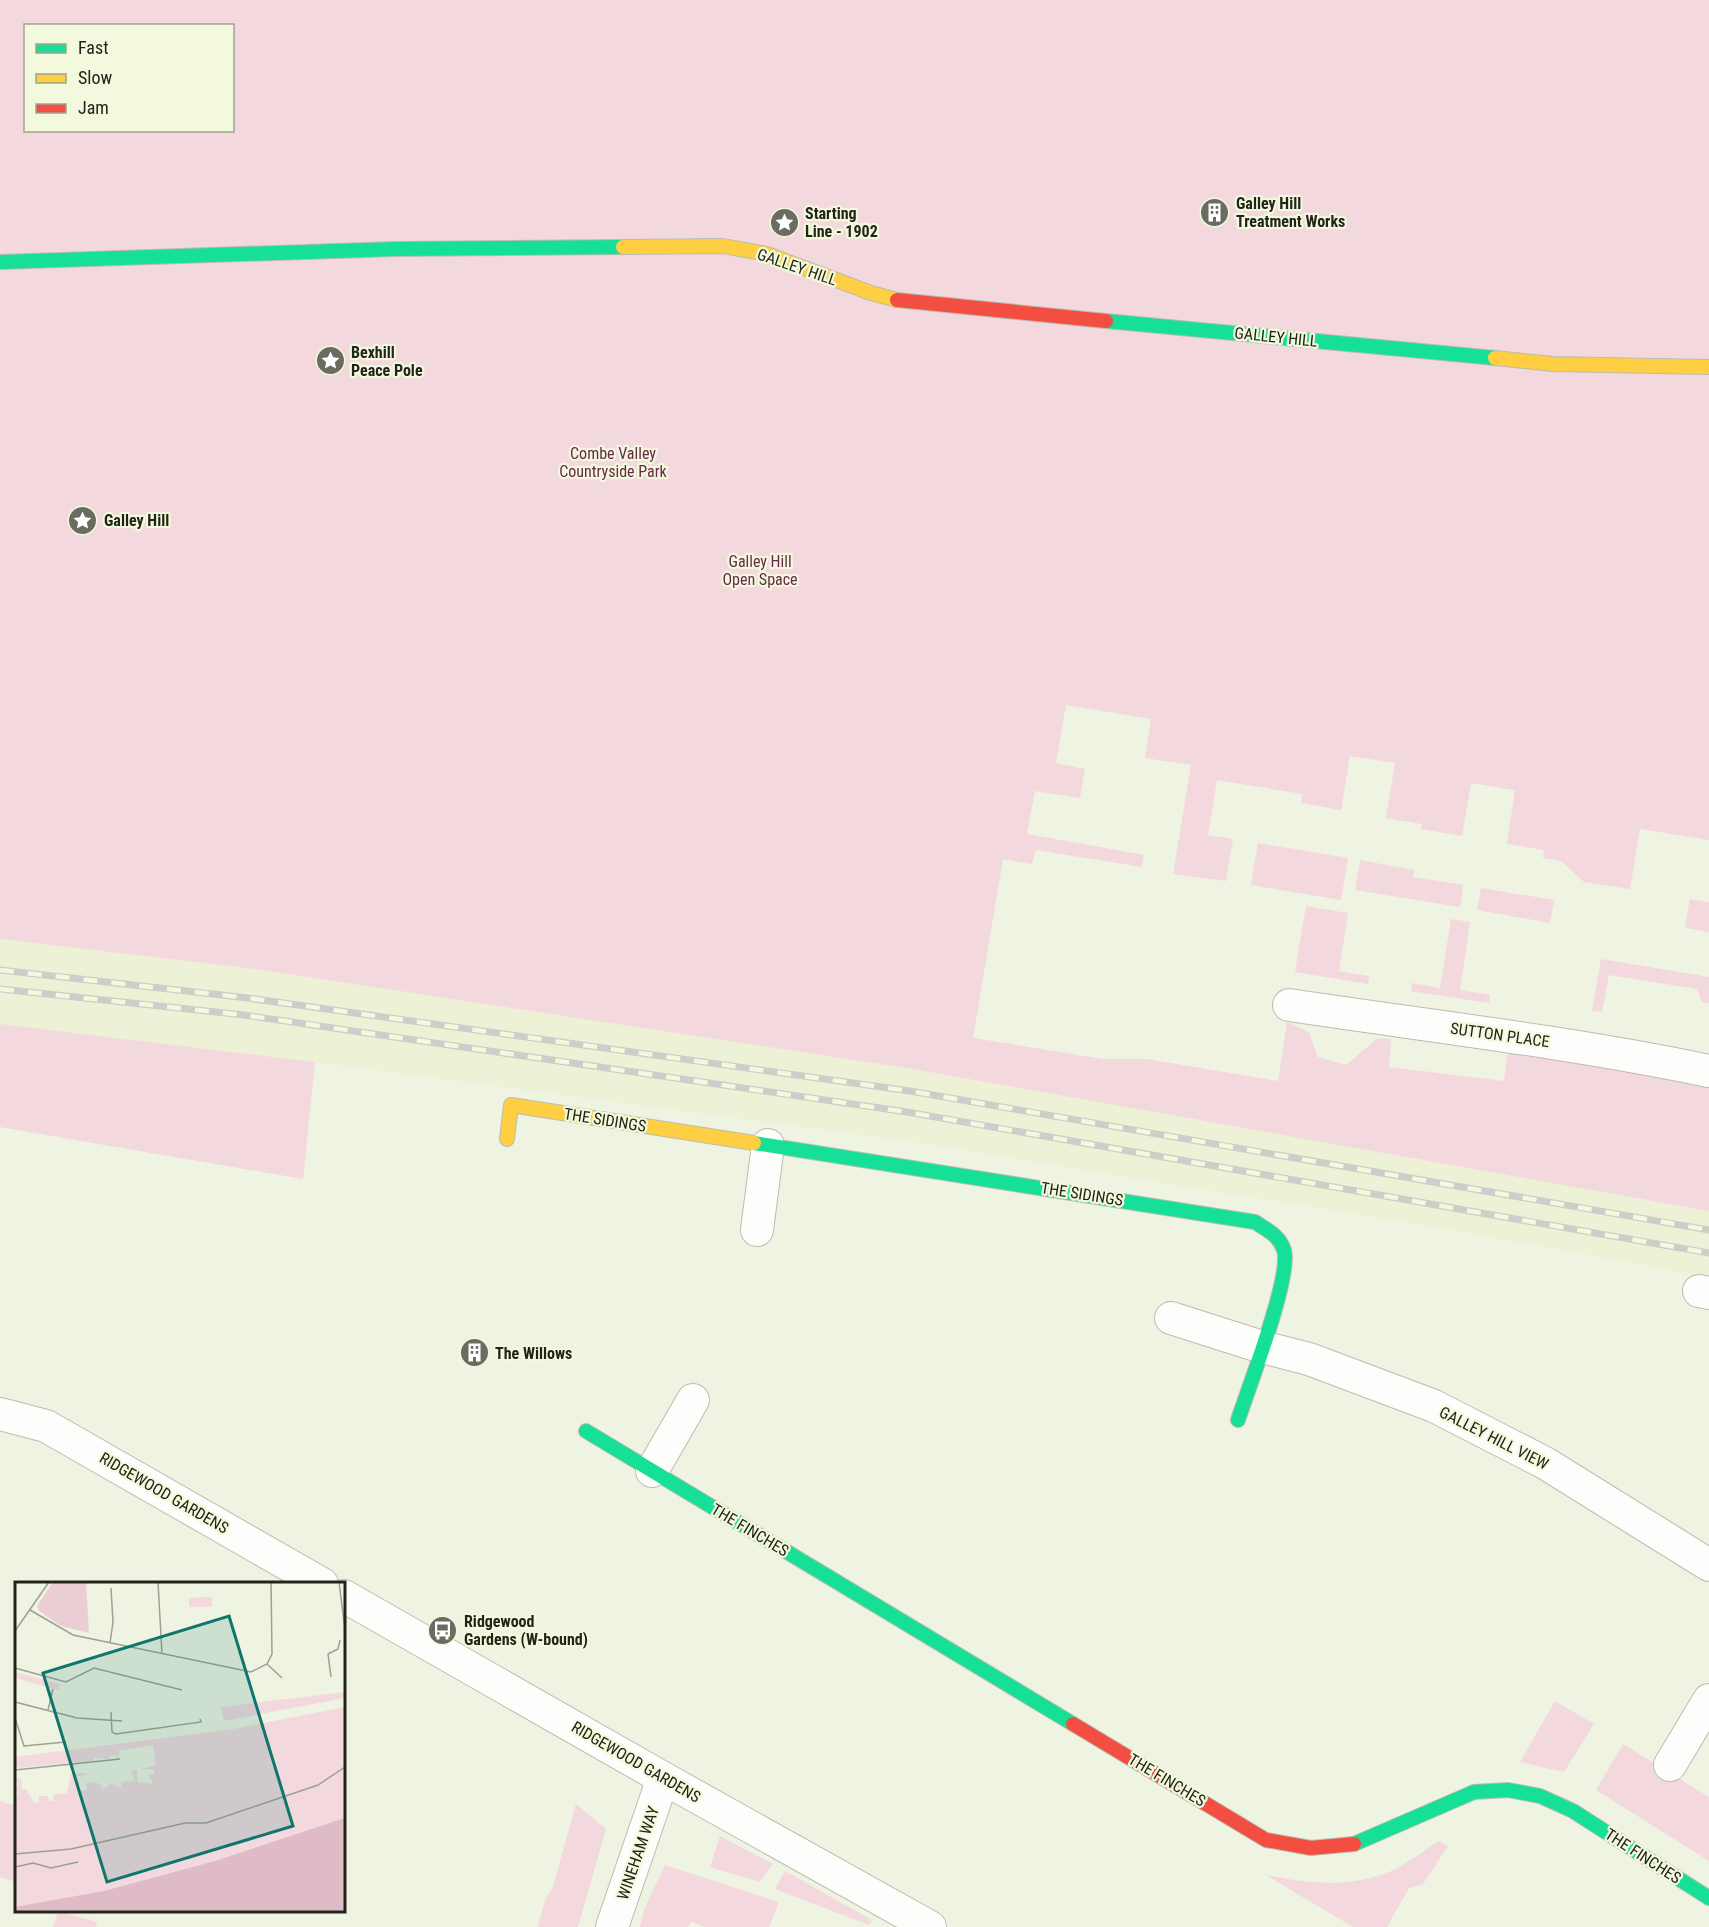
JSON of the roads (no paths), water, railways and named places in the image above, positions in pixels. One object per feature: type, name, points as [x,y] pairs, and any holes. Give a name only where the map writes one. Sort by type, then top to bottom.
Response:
[{"type":"street","name":"GALLEY HILL","points":[[0,261],[395,249],[723,246],[767,254],[871,293],[906,302],[1553,364],[1709,367]]},
{"type":"street","name":"SUTTON PLACE","points":[[1289,1005],[1503,1035],[1643,1057],[1709,1071]]},
{"type":"street","name":"THE SIDINGS","points":[[507,1139],[511,1105],[1255,1222],[1279,1238],[1285,1253],[1281,1289],[1262,1347]]},
{"type":"street","points":[[757,1230],[768,1145]]},
{"type":"street","name":"GALLEY HILL VIEW","points":[[1171,1318],[1262,1347],[1309,1359],[1434,1406],[1545,1463],[1709,1565]]},
{"type":"street","points":[[1238,1420],[1262,1347]]},
{"type":"street","points":[[652,1471],[693,1400]]},
{"type":"street","name":"RIDGEWOOD GARDENS","points":[[0,1414],[46,1426],[319,1582]]},
{"type":"street","name":"THE FINCHES","points":[[586,1431],[1266,1840],[1311,1848],[1356,1844],[1474,1792],[1508,1790],[1540,1796],[1573,1811],[1709,1898]]},
{"type":"street","name":"RIDGEWOOD GARDENS","points":[[345,1597],[930,1927]]},
{"type":"street","points":[[1670,1765],[1709,1700]]},
{"type":"street","name":"WINEHAM WAY","points":[[612,1927],[663,1778]]},
{"type":"railway","points":[[0,970],[248,998],[910,1091],[1709,1230]]},
{"type":"railway","points":[[0,989],[244,1015],[907,1112],[1709,1253]]},
{"type":"place","name":"Galley Hill Treatment Works","points":[[1215,212]]},
{"type":"place","name":"Starting Line - 1902","points":[[784,222]]},
{"type":"place","name":"Bexhill Peace Pole","points":[[330,361]]},
{"type":"place","name":"Galley Hill","points":[[83,520]]},
{"type":"place","name":"The Willows","points":[[474,1353]]},
{"type":"place","name":"Ridgewood Gardens (W-bound)","points":[[443,1630]]},
{"type":"park label","name":"Combe Valley Countryside Park","points":[[613,462]]},
{"type":"park label","name":"Galley Hill Open Space","points":[[760,570]]}]
